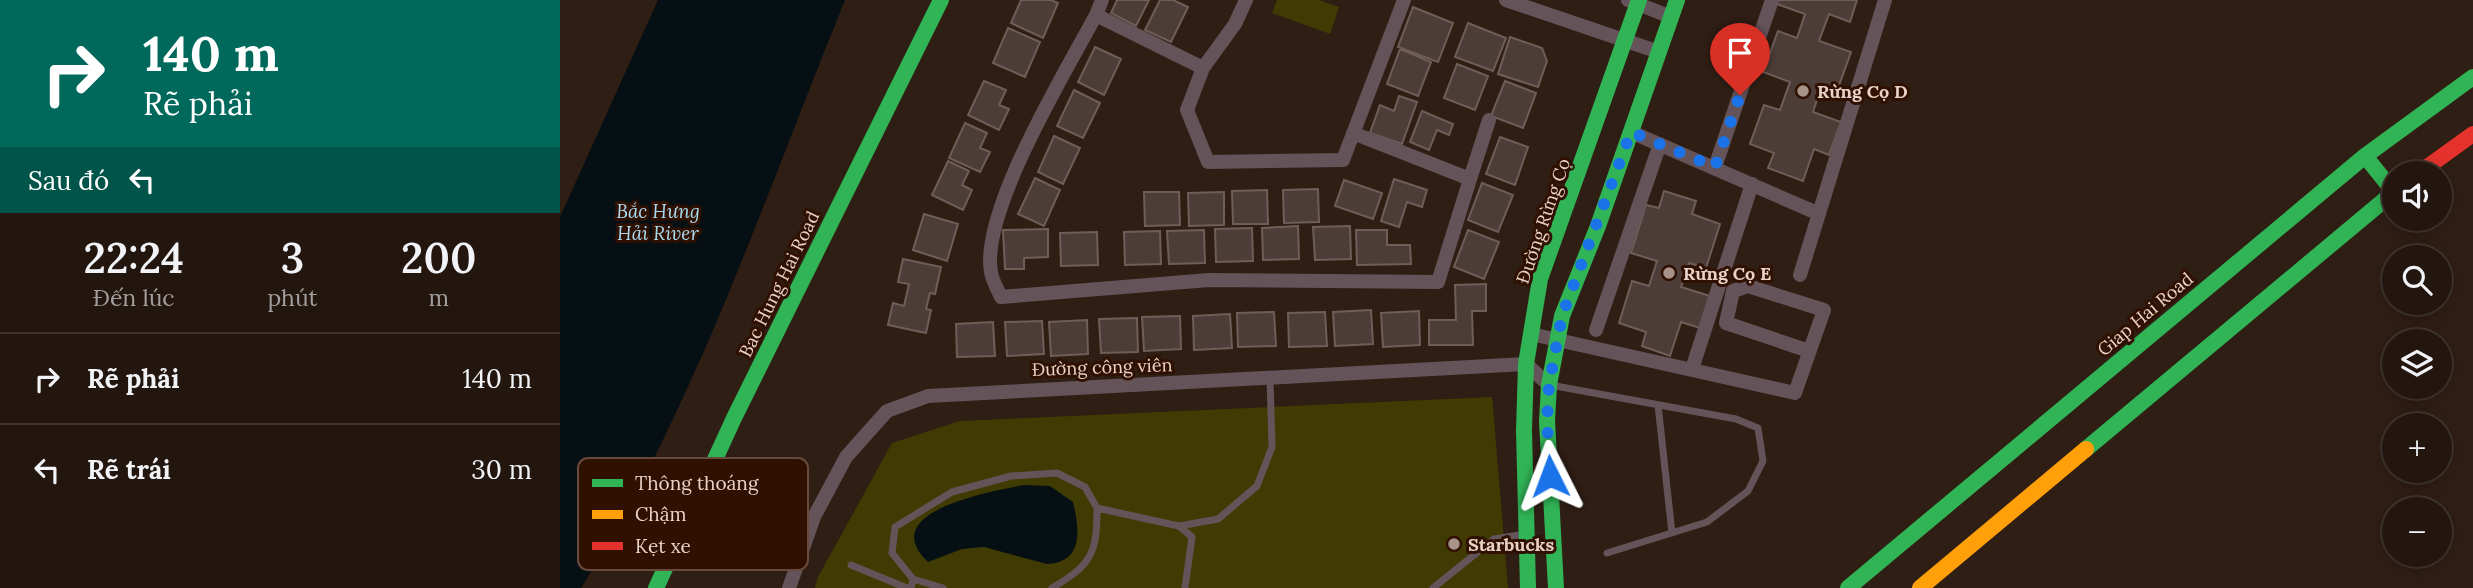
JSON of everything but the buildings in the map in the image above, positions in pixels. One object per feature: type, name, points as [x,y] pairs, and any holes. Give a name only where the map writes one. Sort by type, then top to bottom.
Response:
[{"type":"main road","name":"Bac Hung Hai Road","points":[[716,458],[941,0]]},
{"type":"main road","points":[[1556,588],[1547,421],[1549,385],[1562,316],[1677,0]]},
{"type":"main road","name":"Đường Rừng Cọ","points":[[1528,588],[1526,364],[1540,279],[1626,40],[1635,1]]},
{"type":"main road","name":"Giap Hai Road","points":[[1848,588],[2365,156],[2473,77]]},
{"type":"main road","points":[[2436,161],[2473,134]]},
{"type":"main road","points":[[2365,156],[2382,177]]},
{"type":"main road","points":[[1920,588],[2382,202]]},
{"type":"main road","name":"Bac Hung Hai Road","points":[[656,588],[664,570]]},
{"type":"street","points":[[1102,0],[1012,176],[993,239],[990,272],[1001,297],[1209,280],[1438,282],[1489,120]]},
{"type":"street","points":[[1246,0],[1235,24],[1203,68],[1187,110],[1208,162],[1343,160],[1404,0]]},
{"type":"street","points":[[1506,0],[1659,52]]},
{"type":"street","points":[[1715,167],[1772,0]]},
{"type":"street","points":[[1800,275],[1885,0]]},
{"type":"street","points":[[1635,1],[1671,17]]},
{"type":"street","points":[[1096,15],[1203,68]]},
{"type":"street","points":[[1631,132],[1817,213]]},
{"type":"street","points":[[1353,133],[1470,179]]},
{"type":"street","points":[[1596,330],[1660,145]]},
{"type":"street","points":[[1692,369],[1752,184]]},
{"type":"street","points":[[1531,334],[1795,393],[1824,310],[1748,286],[1733,291],[1727,323],[1809,351]]},
{"type":"street","points":[[1526,364],[1549,385]]},
{"type":"street","name":"Đường công viên","points":[[808,534],[814,517],[846,457],[887,411],[928,397],[979,392],[1526,364]]},
{"type":"street","name":"Đường công viên","points":[[789,588],[795,570]]},
{"type":"lane","points":[[1097,508],[1179,526],[1218,519],[1257,486],[1272,447],[1270,379]]},
{"type":"lane","points":[[1549,385],[1736,419],[1758,428],[1763,461],[1748,491],[1707,522],[1606,553]]},
{"type":"lane","points":[[1658,405],[1672,533]]},
{"type":"lane","points":[[910,585],[892,553],[895,527],[952,492],[1011,477],[1057,473],[1085,487],[1097,508],[1097,542],[1080,571],[1052,588]]},
{"type":"lane","points":[[1179,526],[1192,537],[1185,588]]},
{"type":"lane","points":[[1433,588],[1494,539],[1527,534]]},
{"type":"lane","points":[[852,565],[910,585],[943,588]]},
{"type":"shaded area","points":[[1277,0],[1319,0],[1339,7],[1330,34],[1272,13]]},
{"type":"shaded area","points":[[1492,397],[1508,588],[815,588],[818,577],[892,443],[960,421]]},
{"type":"water","name":"Bắc Hưng Hải River","points":[[658,0],[845,0],[726,300],[653,458],[578,458],[578,570],[592,570],[581,588],[560,588],[560,217]]},
{"type":"water","points":[[1024,485],[1050,486],[1073,502],[1077,533],[1074,550],[1068,557],[1047,564],[984,547],[962,549],[928,562],[915,544],[916,529],[926,517],[944,507],[988,492]]},
{"type":"traffic: fast","points":[[716,458],[941,0]]},
{"type":"traffic: fast","points":[[1528,588],[1524,431],[1526,364],[1540,279],[1639,0]]},
{"type":"traffic: fast","points":[[1556,588],[1547,421],[1549,385],[1562,316],[1598,226],[1677,0]]},
{"type":"traffic: fast","points":[[1848,588],[2365,156],[2473,77]]},
{"type":"traffic: fast","points":[[2086,449],[2394,192],[2365,156]]},
{"type":"traffic: fast","points":[[656,588],[664,570]]},
{"type":"traffic: slow","points":[[1920,588],[2086,449]]},
{"type":"traffic: jam","points":[[2436,161],[2473,134]]},
{"type":"place","name":"Rừng Cọ D","points":[[1803,91]]},
{"type":"place","name":"Rừng Cọ E","points":[[1669,273]]},
{"type":"place","name":"Starbucks","points":[[1454,544]]},
{"type":"route","points":[[1550,476],[1547,421],[1549,385],[1562,316],[1598,226],[1631,132],[1715,167],[1740,95]]}]
